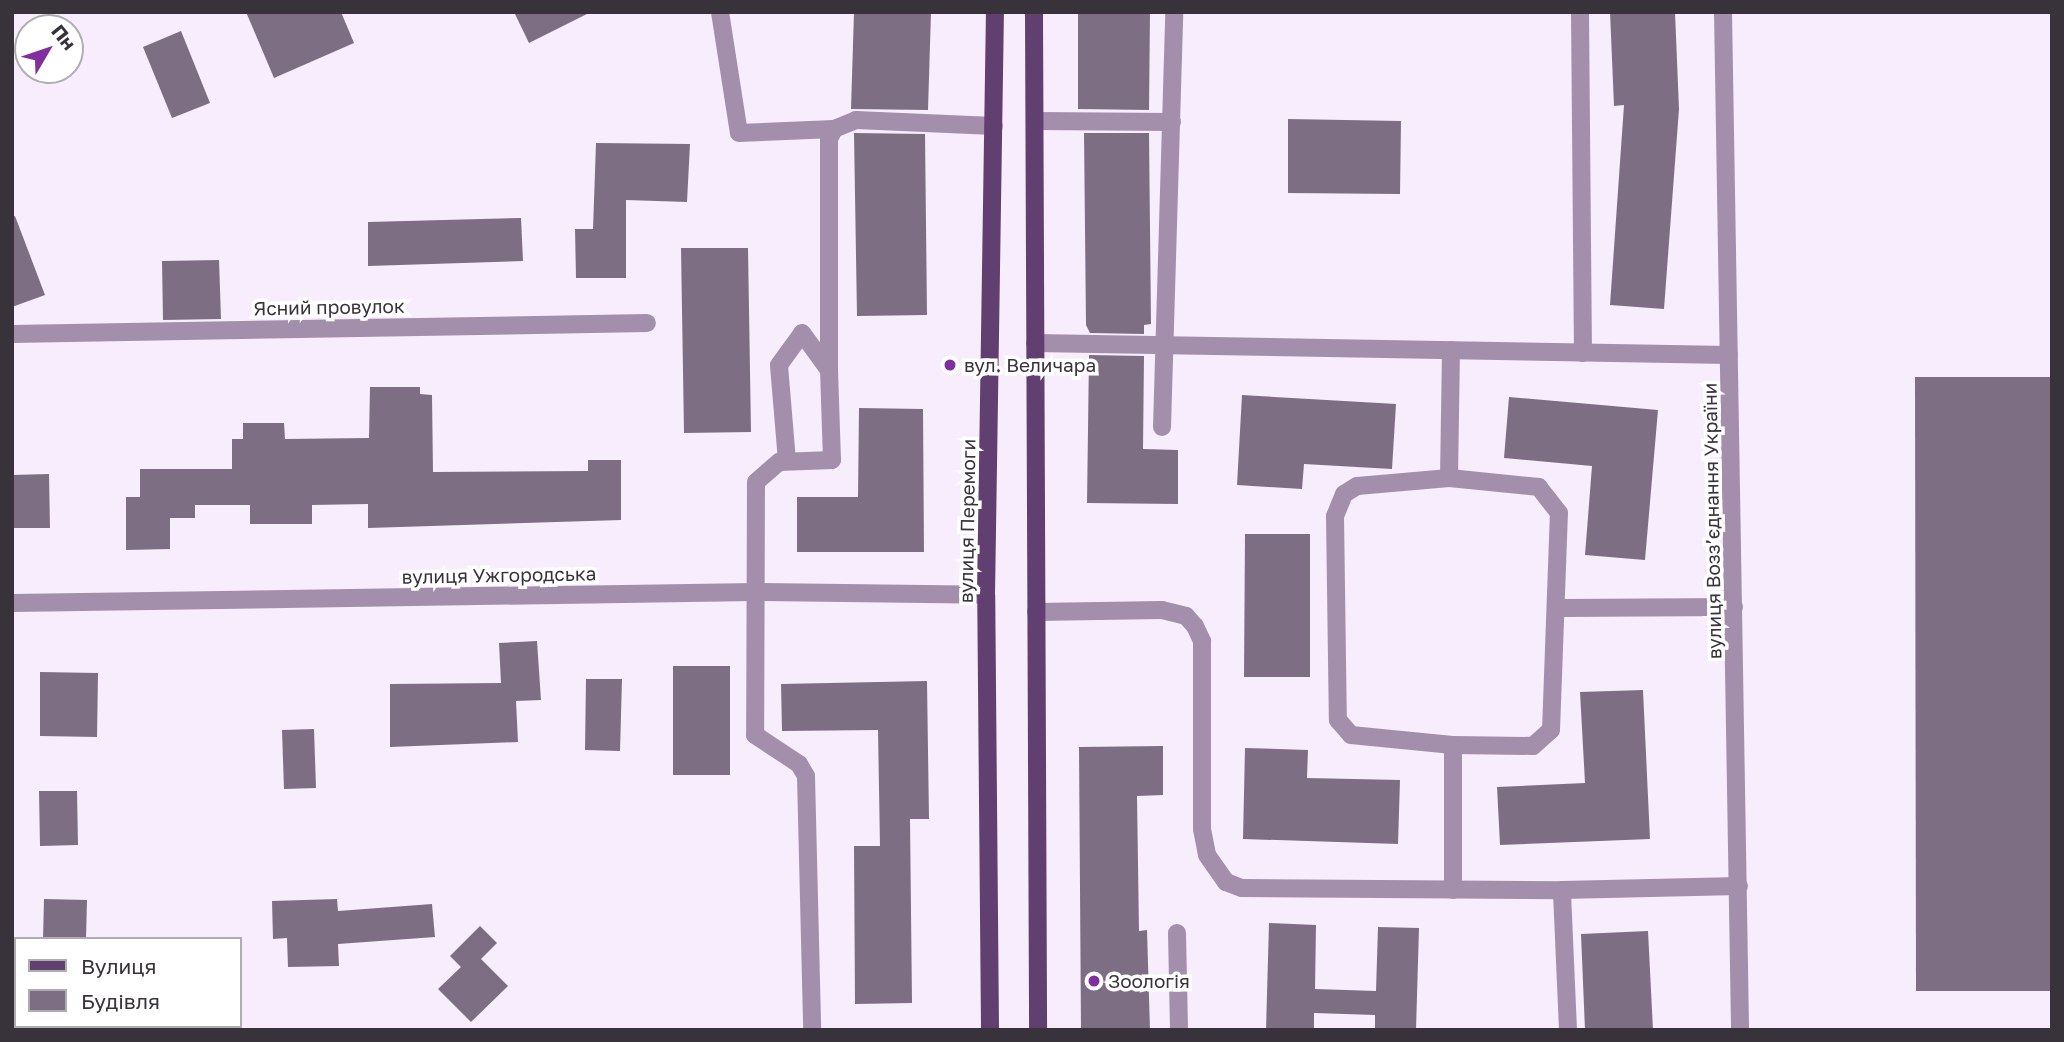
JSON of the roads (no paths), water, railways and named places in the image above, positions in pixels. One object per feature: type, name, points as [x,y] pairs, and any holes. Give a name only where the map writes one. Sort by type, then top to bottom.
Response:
[{"type":"main road","name":"вулиця Перемоги","points":[[990,1030],[986,595],[995,12]]},
{"type":"main road","points":[[1034,12],[1038,1030]]},
{"type":"street","points":[[720,12],[739,133],[834,129],[856,120],[994,126]]},
{"type":"street","points":[[1162,427],[1174,12]]},
{"type":"street","points":[[1580,12],[1583,353]]},
{"type":"street","name":"вулиця Воззʼєднання України","points":[[1723,12],[1740,1030]]},
{"type":"street","points":[[1035,121],[1172,122]]},
{"type":"street","points":[[812,1030],[806,776],[799,764],[755,735],[756,482],[787,461],[832,460],[829,139],[834,129]]},
{"type":"street","name":"Ясний провулок","points":[[12,334],[647,323]]},
{"type":"street","points":[[787,461],[779,365],[802,334],[830,370]]},
{"type":"street","points":[[1035,343],[1729,355]]},
{"type":"street","points":[[1449,478],[1451,350]]},
{"type":"street","points":[[1449,478],[1546,490],[1559,513],[1560,608],[1554,720],[1544,740],[1533,746],[1453,745],[1351,735],[1341,730],[1336,711],[1338,505],[1357,486],[1449,478]]},
{"type":"street","name":"вулиця Ужгородська","points":[[12,603],[755,592],[986,595]]},
{"type":"street","points":[[1560,608],[1734,607]]},
{"type":"street","points":[[1036,612],[1162,610],[1186,616],[1195,626],[1202,641],[1202,829],[1211,864],[1226,882],[1242,888],[1453,890],[1739,886]]},
{"type":"street","points":[[1453,745],[1453,890]]},
{"type":"street","points":[[1562,890],[1567,1030]]},
{"type":"street","points":[[1177,933],[1179,1030]]},
{"type":"place","name":"вул. Величара","points":[[950,365]]},
{"type":"place","name":"Зоологія","points":[[1094,981]]}]
